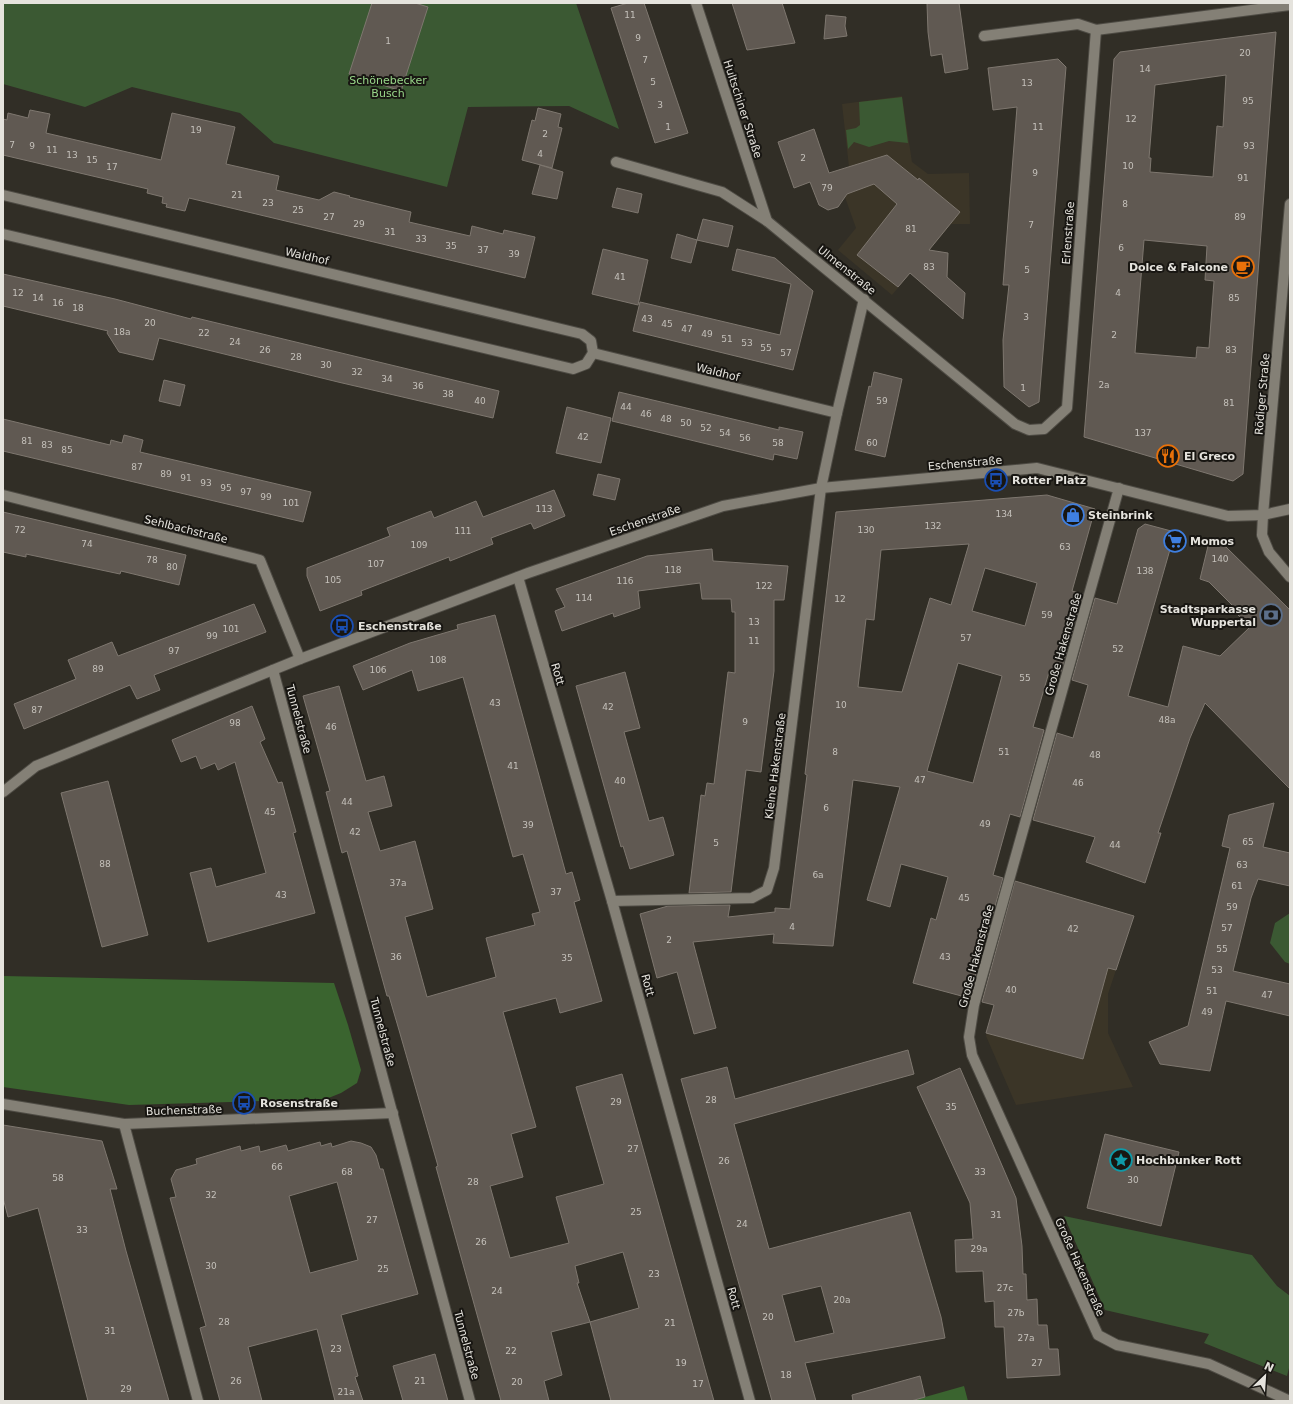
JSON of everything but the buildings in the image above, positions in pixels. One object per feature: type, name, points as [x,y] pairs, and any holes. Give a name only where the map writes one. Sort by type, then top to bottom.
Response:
[{"type":"street","name":"Hultschiner Straße","points":[[696,3],[767,222]]},
{"type":"street","points":[[984,36],[1078,24],[1096,30],[1290,5]]},
{"type":"street","name":"Erlenstraße","points":[[1044,430],[1066,408],[1096,30]]},
{"type":"street","name":"Ulmenstraße","points":[[616,162],[722,192],[767,222],[1015,424],[1029,430],[1044,430]]},
{"type":"street","name":"Waldhof","points":[[3,195],[582,334],[591,341],[593,354],[837,413]]},
{"type":"street","name":"Rödiger Straße","points":[[1290,204],[1288,256],[1262,536],[1270,552],[1290,577]]},
{"type":"street","points":[[3,234],[574,369],[586,364],[593,354]]},
{"type":"street","points":[[821,488],[864,300]]},
{"type":"street","name":"Eschenstraße","points":[[3,792],[36,766],[300,659],[518,577],[723,506],[821,488],[1037,468],[1228,516],[1263,515],[1290,509]]},
{"type":"street","name":"Kleine Hakenstraße","points":[[612,901],[752,898],[767,890],[774,868],[821,488]]},
{"type":"street","name":"Große Hakenstraße","points":[[1119,488],[974,1005],[969,1037],[972,1055],[1098,1335],[1117,1345],[1209,1364],[1290,1400]]},
{"type":"street","name":"Sehlbachstraße","points":[[3,495],[260,560],[300,659]]},
{"type":"street","name":"Rott","points":[[518,577],[612,901],[750,1401]]},
{"type":"street","name":"Tunnelstraße","points":[[273,670],[470,1401]]},
{"type":"street","name":"Buchenstraße","points":[[3,1104],[124,1124],[393,1113]]},
{"type":"street","points":[[124,1124],[198,1401]]},
{"type":"shaded area","points":[[902,96],[912,162],[928,174],[969,173],[970,224],[951,224],[892,295],[838,250],[856,228],[836,172],[849,167],[842,104]]},
{"type":"shaded area","points":[[1027,885],[1134,916],[1108,994],[1108,1033],[1133,1087],[1016,1105],[986,1036]]},
{"type":"green space","name":"Schönebecker Busch","points":[[3,3],[576,3],[619,129],[569,106],[468,107],[447,187],[274,143],[240,113],[132,87],[85,107],[3,84]]},
{"type":"green space","points":[[902,97],[908,143],[889,141],[869,147],[854,142],[848,149],[846,130],[856,128],[860,125],[859,102]]},
{"type":"green space","points":[[1290,913],[1290,964],[1285,962],[1270,943],[1275,923]]},
{"type":"green space","points":[[3,976],[334,983],[361,1070],[357,1083],[341,1093],[326,1099],[129,1105],[3,1087]]},
{"type":"green space","points":[[1064,1216],[1252,1255],[1277,1286],[1290,1296],[1290,1364],[1287,1376],[1204,1343],[1209,1334],[1105,1310]]},
{"type":"green space","points":[[964,1386],[968,1401],[911,1401]]},
{"type":"place","name":"Dolce & Falcone","points":[[1243,267]]},
{"type":"place","name":"El Greco","points":[[1168,456]]},
{"type":"place","name":"Rotter Platz","points":[[996,480]]},
{"type":"place","name":"Steinbrink","points":[[1073,515]]},
{"type":"place","name":"Momos","points":[[1175,541]]},
{"type":"place","name":"Stadtsparkasse Wuppertal","points":[[1271,615]]},
{"type":"place","name":"Eschenstraße","points":[[342,626]]},
{"type":"place","name":"Rosenstraße","points":[[244,1103]]},
{"type":"place","name":"Hochbunker Rott","points":[[1121,1160]]}]
